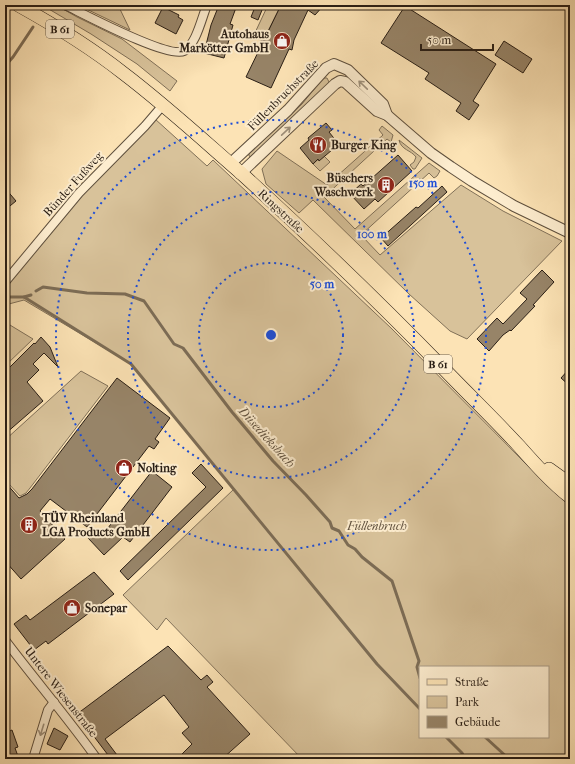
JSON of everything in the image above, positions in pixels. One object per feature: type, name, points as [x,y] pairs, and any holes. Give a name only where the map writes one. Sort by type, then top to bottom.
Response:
[{"type":"main road","name":"Ringstraße","points":[[18,5],[51,24],[123,73],[163,105],[241,173],[357,282],[519,446],[540,470],[558,488],[570,497]]},
{"type":"main road","name":"Ringstraße","points":[[519,446],[570,484]]},
{"type":"street","points":[[65,5],[137,39],[159,48],[177,53],[185,51],[191,45],[207,5]]},
{"type":"street","points":[[241,173],[335,84],[340,81],[334,64]]},
{"type":"street","name":"Füllenbruchstraße","points":[[230,164],[288,110],[326,68],[334,64],[348,70],[383,104],[387,115]]},
{"type":"street","name":"Füllenbruchstraße","points":[[340,81],[345,82],[377,111],[387,115],[431,153],[472,181],[514,206],[570,233]]},
{"type":"street","name":"Bünder Fußweg","points":[[5,282],[79,193],[163,105]]},
{"type":"street","name":"Untere Wiesenstraße","points":[[5,640],[32,676],[71,723],[97,759]]},
{"type":"street","points":[[33,759],[48,710],[54,702]]},
{"type":"green space","points":[[42,5],[56,5],[122,39],[177,81],[170,91],[137,64],[91,34]]},
{"type":"green space","points":[[78,5],[118,5],[130,30]]},
{"type":"green space","points":[[268,5],[281,5],[263,41],[253,37]]},
{"type":"green space","points":[[324,78],[327,78],[329,82],[328,85],[251,157],[249,156],[249,154],[302,104]]},
{"type":"green space","name":"Füllenbruch","points":[[155,119],[207,166],[213,160],[391,328],[535,473],[570,503],[570,759],[302,759],[166,618],[157,630],[123,595],[234,489],[131,364],[24,300],[5,305],[5,285],[81,194]]},
{"type":"green space","points":[[382,126],[393,135],[391,142],[387,139],[324,197],[355,229],[429,163],[440,171],[434,178],[429,173],[361,235],[380,255],[461,185],[503,211],[562,241],[467,339],[450,331],[409,294],[313,200],[299,213],[266,184],[262,169],[277,151],[327,185],[383,135],[379,130]]},
{"type":"green space","points":[[399,140],[422,158],[415,169],[413,169],[410,165],[414,162],[416,157],[402,146]]},
{"type":"green space","points":[[323,155],[330,162],[320,171],[313,164]]},
{"type":"green space","points":[[5,322],[33,339],[5,366]]},
{"type":"green space","points":[[81,371],[108,386],[26,493],[20,496],[8,483],[5,485],[5,440]]},
{"type":"building","points":[[219,5],[237,5],[230,24],[233,25],[224,58],[204,53],[211,25]]},
{"type":"building","points":[[281,5],[324,5],[315,15],[308,10],[294,40],[292,50],[289,49],[271,88],[246,77]]},
{"type":"building","points":[[405,6],[496,64],[473,101],[479,105],[469,120],[456,111],[461,103],[425,79],[429,73],[381,43]]},
{"type":"building","points":[[163,7],[179,15],[178,17],[183,20],[176,34],[155,23]]},
{"type":"building","points":[[255,7],[262,10],[258,20],[251,17]]},
{"type":"building","points":[[504,41],[532,59],[523,73],[495,55]]},
{"type":"building","name":"Burger King","points":[[326,123],[332,130],[329,132],[337,142],[330,148],[332,150],[313,164],[300,148],[309,140],[308,138]]},
{"type":"building","name":"Büschers Waschwerk","points":[[398,155],[412,171],[378,202],[375,199],[364,209],[350,194],[361,184],[363,186]]},
{"type":"building","points":[[442,186],[447,192],[388,246],[381,238]]},
{"type":"building","points":[[5,188],[16,201],[5,210]]},
{"type":"building","points":[[542,270],[554,282],[533,305],[535,306],[511,331],[510,330],[503,335],[489,351],[477,339],[497,318],[503,324],[527,299],[520,293]]},
{"type":"building","points":[[41,337],[50,347],[58,367],[44,353],[33,364],[39,370],[27,382],[43,401],[5,434],[5,372]]},
{"type":"building","points":[[570,368],[570,386],[561,378]]},
{"type":"building","points":[[117,378],[170,418],[155,439],[159,442],[154,449],[149,446],[87,527],[50,499],[40,511],[65,539],[21,579],[5,561],[5,482],[19,498],[27,494]]},
{"type":"building","points":[[201,464],[223,488],[128,580],[120,571],[206,487],[192,473]]},
{"type":"building","points":[[152,471],[172,487],[130,542],[123,537],[104,555],[88,538],[95,531],[104,533]]},
{"type":"building","points":[[94,572],[114,594],[48,644],[46,641],[34,650],[14,624],[26,615],[30,620]]},
{"type":"building","points":[[168,646],[201,680],[207,675],[213,682],[207,687],[250,734],[222,759],[177,759],[192,744],[182,733],[189,727],[164,695],[105,739],[120,759],[111,759],[77,714]]},
{"type":"building","points":[[54,728],[68,736],[60,750],[47,744]]},
{"type":"building","points":[[12,730],[18,747],[15,748],[19,759],[5,759],[5,733]]},
{"type":"waterway","points":[[5,66],[13,57],[33,27]]},
{"type":"waterway","name":"Düsedieksbach","points":[[36,291],[43,287],[87,293],[125,294],[144,301],[174,344],[183,348],[232,412],[273,461],[330,522],[332,528],[339,531],[348,545],[355,549],[362,557],[392,581],[419,661],[417,667],[419,674]]},
{"type":"waterway","name":"Düsedieksbach","points":[[5,297],[24,297],[31,295]]},
{"type":"waterway","points":[[24,297],[131,364],[377,664],[419,708]]},
{"type":"waterway","points":[[447,738],[462,753],[465,759]]},
{"type":"waterway","name":"Düsedieksbach","points":[[486,738],[509,759]]},
{"type":"place","name":"Autohaus Markötter GmbH","points":[[282,41]]},
{"type":"place","name":"Burger King","points":[[318,145]]},
{"type":"place","name":"Büschers Waschwerk","points":[[386,185]]},
{"type":"place","name":"Nolting","points":[[124,468]]},
{"type":"place","name":"TÜV Rheinland LGA Products GmbH","points":[[29,525]]},
{"type":"place","name":"Sonepar","points":[[72,608]]}]
